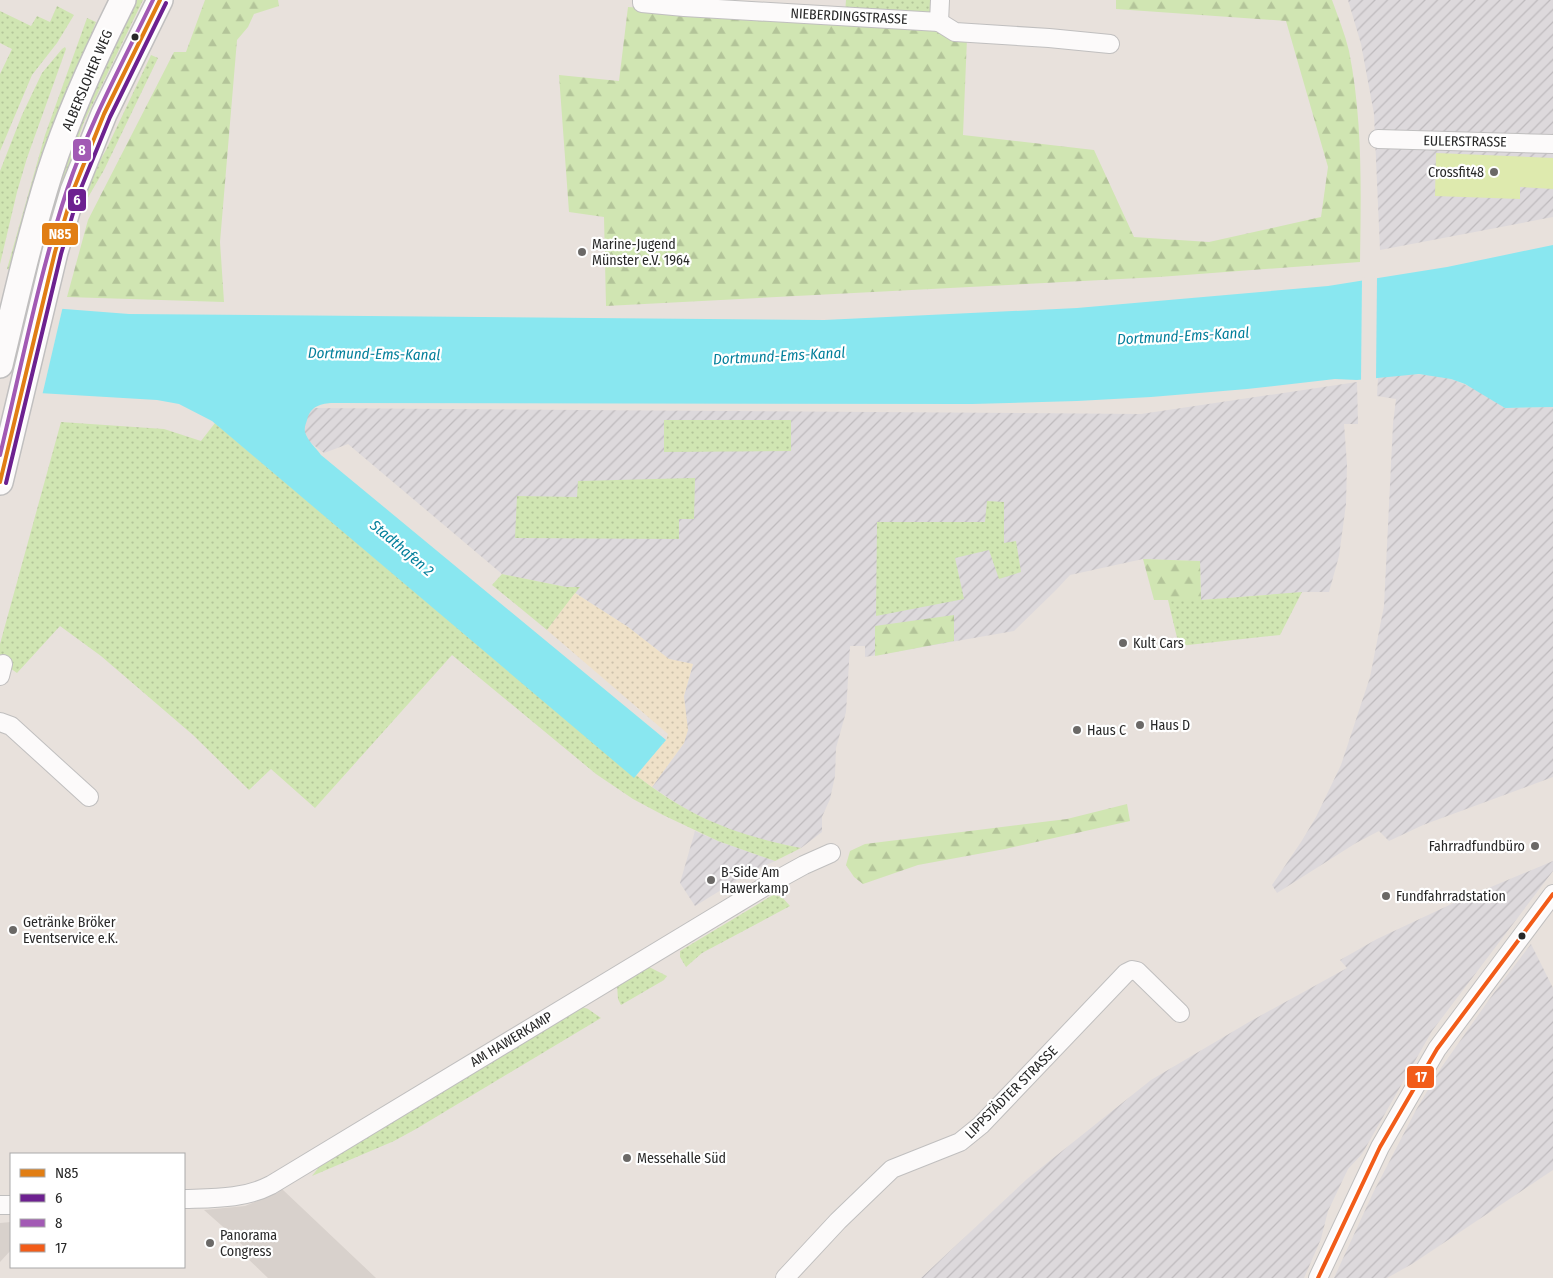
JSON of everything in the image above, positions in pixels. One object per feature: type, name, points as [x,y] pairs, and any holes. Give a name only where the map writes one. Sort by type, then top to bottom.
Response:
[{"type":"main road","name":"ALBERSLOHER WEG","points":[[0,365],[50,171],[81,89],[123,0]]},
{"type":"main road","points":[[0,482],[49,276],[74,191],[104,114],[160,0]]},
{"type":"street","name":"NIEBERDINGSTRASSE","points":[[642,0],[642,3],[939,22],[955,32],[1110,44]]},
{"type":"street","points":[[939,22],[940,0]]},
{"type":"street","name":"EULERSTRASSE","points":[[1378,139],[1553,144]]},
{"type":"street","points":[[0,722],[11,726],[89,797]]},
{"type":"street","name":"AM HAWERKAMP","points":[[185,1199],[248,1195],[272,1185],[764,887],[830,853]]},
{"type":"street","points":[[1318,1278],[1380,1147],[1432,1056],[1448,1032],[1553,894]]},
{"type":"street","name":"LIPPSTÄDTER STRASSE","points":[[785,1278],[838,1221],[892,1169],[960,1142],[976,1130],[1126,973],[1132,970],[1137,971],[1180,1013]]},
{"type":"shaded area","points":[[1348,0],[1553,0],[1553,217],[1380,250],[1374,114],[1361,44]]},
{"type":"shaded area","points":[[1406,374],[1430,375],[1451,379],[1476,389],[1505,408],[1553,407],[1553,777],[1423,825],[1389,841],[1379,831],[1356,843],[1277,893],[1272,885],[1316,817],[1341,765],[1370,677],[1384,606],[1393,424],[1396,399],[1377,396],[1378,378]]},
{"type":"shaded area","points":[[1357,382],[1358,424],[1344,424],[1347,464],[1346,504],[1339,556],[1329,592],[1201,600],[1200,561],[1143,559],[1070,575],[1014,631],[865,657],[865,646],[850,646],[846,712],[836,748],[835,776],[830,799],[822,817],[822,832],[801,848],[762,840],[725,828],[687,810],[652,787],[684,743],[684,696],[693,664],[669,659],[628,627],[566,587],[502,574],[348,444],[324,453],[307,440],[302,421],[308,411],[315,408],[1141,414]]},
{"type":"shaded area","points":[[695,831],[775,861],[749,873],[695,906],[680,883]]},
{"type":"shaded area","points":[[1553,861],[1553,871],[1432,1031],[1362,1154],[1348,1169],[1328,1211],[1321,1239],[1304,1278],[921,1278],[1027,1179],[1151,1080],[1249,1022],[1347,968],[1340,960],[1377,939],[1460,900]]},
{"type":"shaded area","points":[[1531,944],[1553,988],[1553,1170],[1412,1264],[1387,1278],[1334,1278],[1373,1193],[1416,1110],[1441,1068]]},
{"type":"shaded area","points":[[282,1189],[376,1278],[268,1278],[245,1256],[249,1251],[239,1242],[237,1244],[228,1236],[230,1233],[204,1210],[245,1206],[277,1193]]},
{"type":"shaded area","points":[[10,1222],[10,1251],[0,1262],[0,1223]]},
{"type":"green space","points":[[131,0],[143,0],[84,122],[41,273],[30,272],[56,178]]},
{"type":"green space","points":[[205,0],[278,0],[279,6],[254,14],[248,27],[237,40],[220,242],[224,302],[67,297],[88,220],[174,52],[186,52]]},
{"type":"green space","points":[[846,0],[935,0],[935,17],[845,13]]},
{"type":"green space","points":[[1116,0],[1332,0],[1349,51],[1357,104],[1360,156],[1360,262],[1159,277],[606,306],[604,217],[569,212],[559,75],[619,81],[628,7],[935,26],[967,38],[963,135],[1094,150],[1134,237],[1209,242],[1321,217],[1328,167],[1286,21],[1116,9]]},
{"type":"green space","points":[[57,6],[74,15],[57,43],[32,75],[0,151],[0,74],[12,49],[0,43],[0,11],[31,26],[37,16],[50,22]]},
{"type":"green space","points":[[87,18],[96,22],[82,59],[13,271],[7,269],[45,135]]},
{"type":"green space","points":[[65,47],[66,49],[27,158],[0,264],[0,171],[22,115],[42,73]]},
{"type":"green space","points":[[151,55],[158,58],[104,170],[83,206],[73,233],[62,274],[83,190],[106,150]]},
{"type":"green space","name":"Crossfit48","points":[[1436,153],[1553,158],[1553,189],[1520,187],[1520,199],[1435,196]]},
{"type":"green space","points":[[664,420],[791,420],[791,451],[664,452]]},
{"type":"green space","points":[[61,422],[164,429],[201,441],[215,423],[634,777],[636,775],[675,803],[714,822],[754,837],[801,848],[775,861],[718,841],[633,799],[596,774],[452,655],[315,808],[271,769],[249,790],[193,735],[101,656],[60,626],[17,673],[0,661],[0,644]]},
{"type":"green space","points":[[695,478],[694,519],[679,519],[679,539],[515,538],[517,496],[577,497],[578,481]]},
{"type":"green space","points":[[987,501],[1004,502],[1004,543],[1016,541],[1021,572],[999,579],[989,550],[955,558],[964,599],[876,616],[877,522],[985,522]]},
{"type":"green space","points":[[1143,559],[1200,561],[1201,600],[1154,600]]},
{"type":"green space","points":[[502,574],[566,587],[580,587],[547,630],[492,585]]},
{"type":"green space","points":[[1302,592],[1280,635],[1179,646],[1168,600],[1201,600]]},
{"type":"green space","points":[[954,615],[954,641],[875,656],[875,626]]},
{"type":"green space","points":[[1127,804],[1130,821],[1005,849],[918,865],[863,884],[854,877],[846,865],[850,851],[865,844],[1067,819]]},
{"type":"green space","points":[[773,895],[782,897],[790,906],[702,953],[686,967],[680,957],[680,951]]},
{"type":"green space","points":[[649,967],[667,976],[664,980],[621,1005],[618,999],[617,985]]},
{"type":"green space","points":[[582,1007],[601,1018],[416,1129],[394,1141],[312,1176],[322,1163]]},
{"type":"sand","points":[[575,593],[628,627],[669,659],[693,664],[684,696],[688,730],[684,743],[652,787],[636,775],[666,740],[668,734],[547,630]]},
{"type":"water","points":[[1553,245],[1553,407],[1505,408],[1465,384],[1451,379],[1419,374],[1357,380],[1335,379],[1151,397],[1077,401],[972,404],[331,403],[319,405],[313,409],[308,416],[305,432],[321,455],[666,740],[634,778],[212,421],[179,404],[157,400],[5,391],[0,304],[129,314],[824,320],[1077,308],[1328,286],[1447,267]]},
{"type":"pier","points":[[1377,276],[1376,380],[1361,382],[1362,278]]},
{"type":"pier","points":[[0,302],[63,306],[42,396],[0,394]]},
{"type":"transit line","name":"8","points":[[0,455],[39,288],[67,190],[96,117],[153,0]]},
{"type":"transit line","name":"N85","points":[[0,482],[55,252],[73,191],[104,114],[160,0]]},
{"type":"transit line","name":"6","points":[[6,483],[61,254],[79,193],[110,117],[166,3]]},
{"type":"transit line","name":"17","points":[[1318,1278],[1380,1147],[1437,1049],[1553,894]]},
{"type":"place","name":"Crossfit48","points":[[1494,172]]},
{"type":"place","name":"Marine-Jugend Münster e.V. 1964","points":[[582,252]]},
{"type":"place","name":"Kult Cars","points":[[1123,643]]},
{"type":"place","name":"Haus D","points":[[1140,725]]},
{"type":"place","name":"Haus C","points":[[1077,730]]},
{"type":"place","name":"Fahrradfundbüro","points":[[1535,846]]},
{"type":"place","name":"B-Side Am Hawerkamp","points":[[711,880]]},
{"type":"place","name":"Fundfahrradstation","points":[[1386,896]]},
{"type":"place","name":"Getränke Bröker Eventservice e.K.","points":[[13,930]]},
{"type":"place","name":"Messehalle Süd","points":[[627,1158]]},
{"type":"place","name":"Panorama Congress","points":[[210,1243]]},
{"type":"water label","name":"Dortmund-Ems-Kanal","points":[[1183,336]]},
{"type":"water label","name":"Dortmund-Ems-Kanal","points":[[374,354]]},
{"type":"water label","name":"Dortmund-Ems-Kanal","points":[[779,356]]},
{"type":"water label","name":"Stadthafen 2","points":[[402,548]]}]
